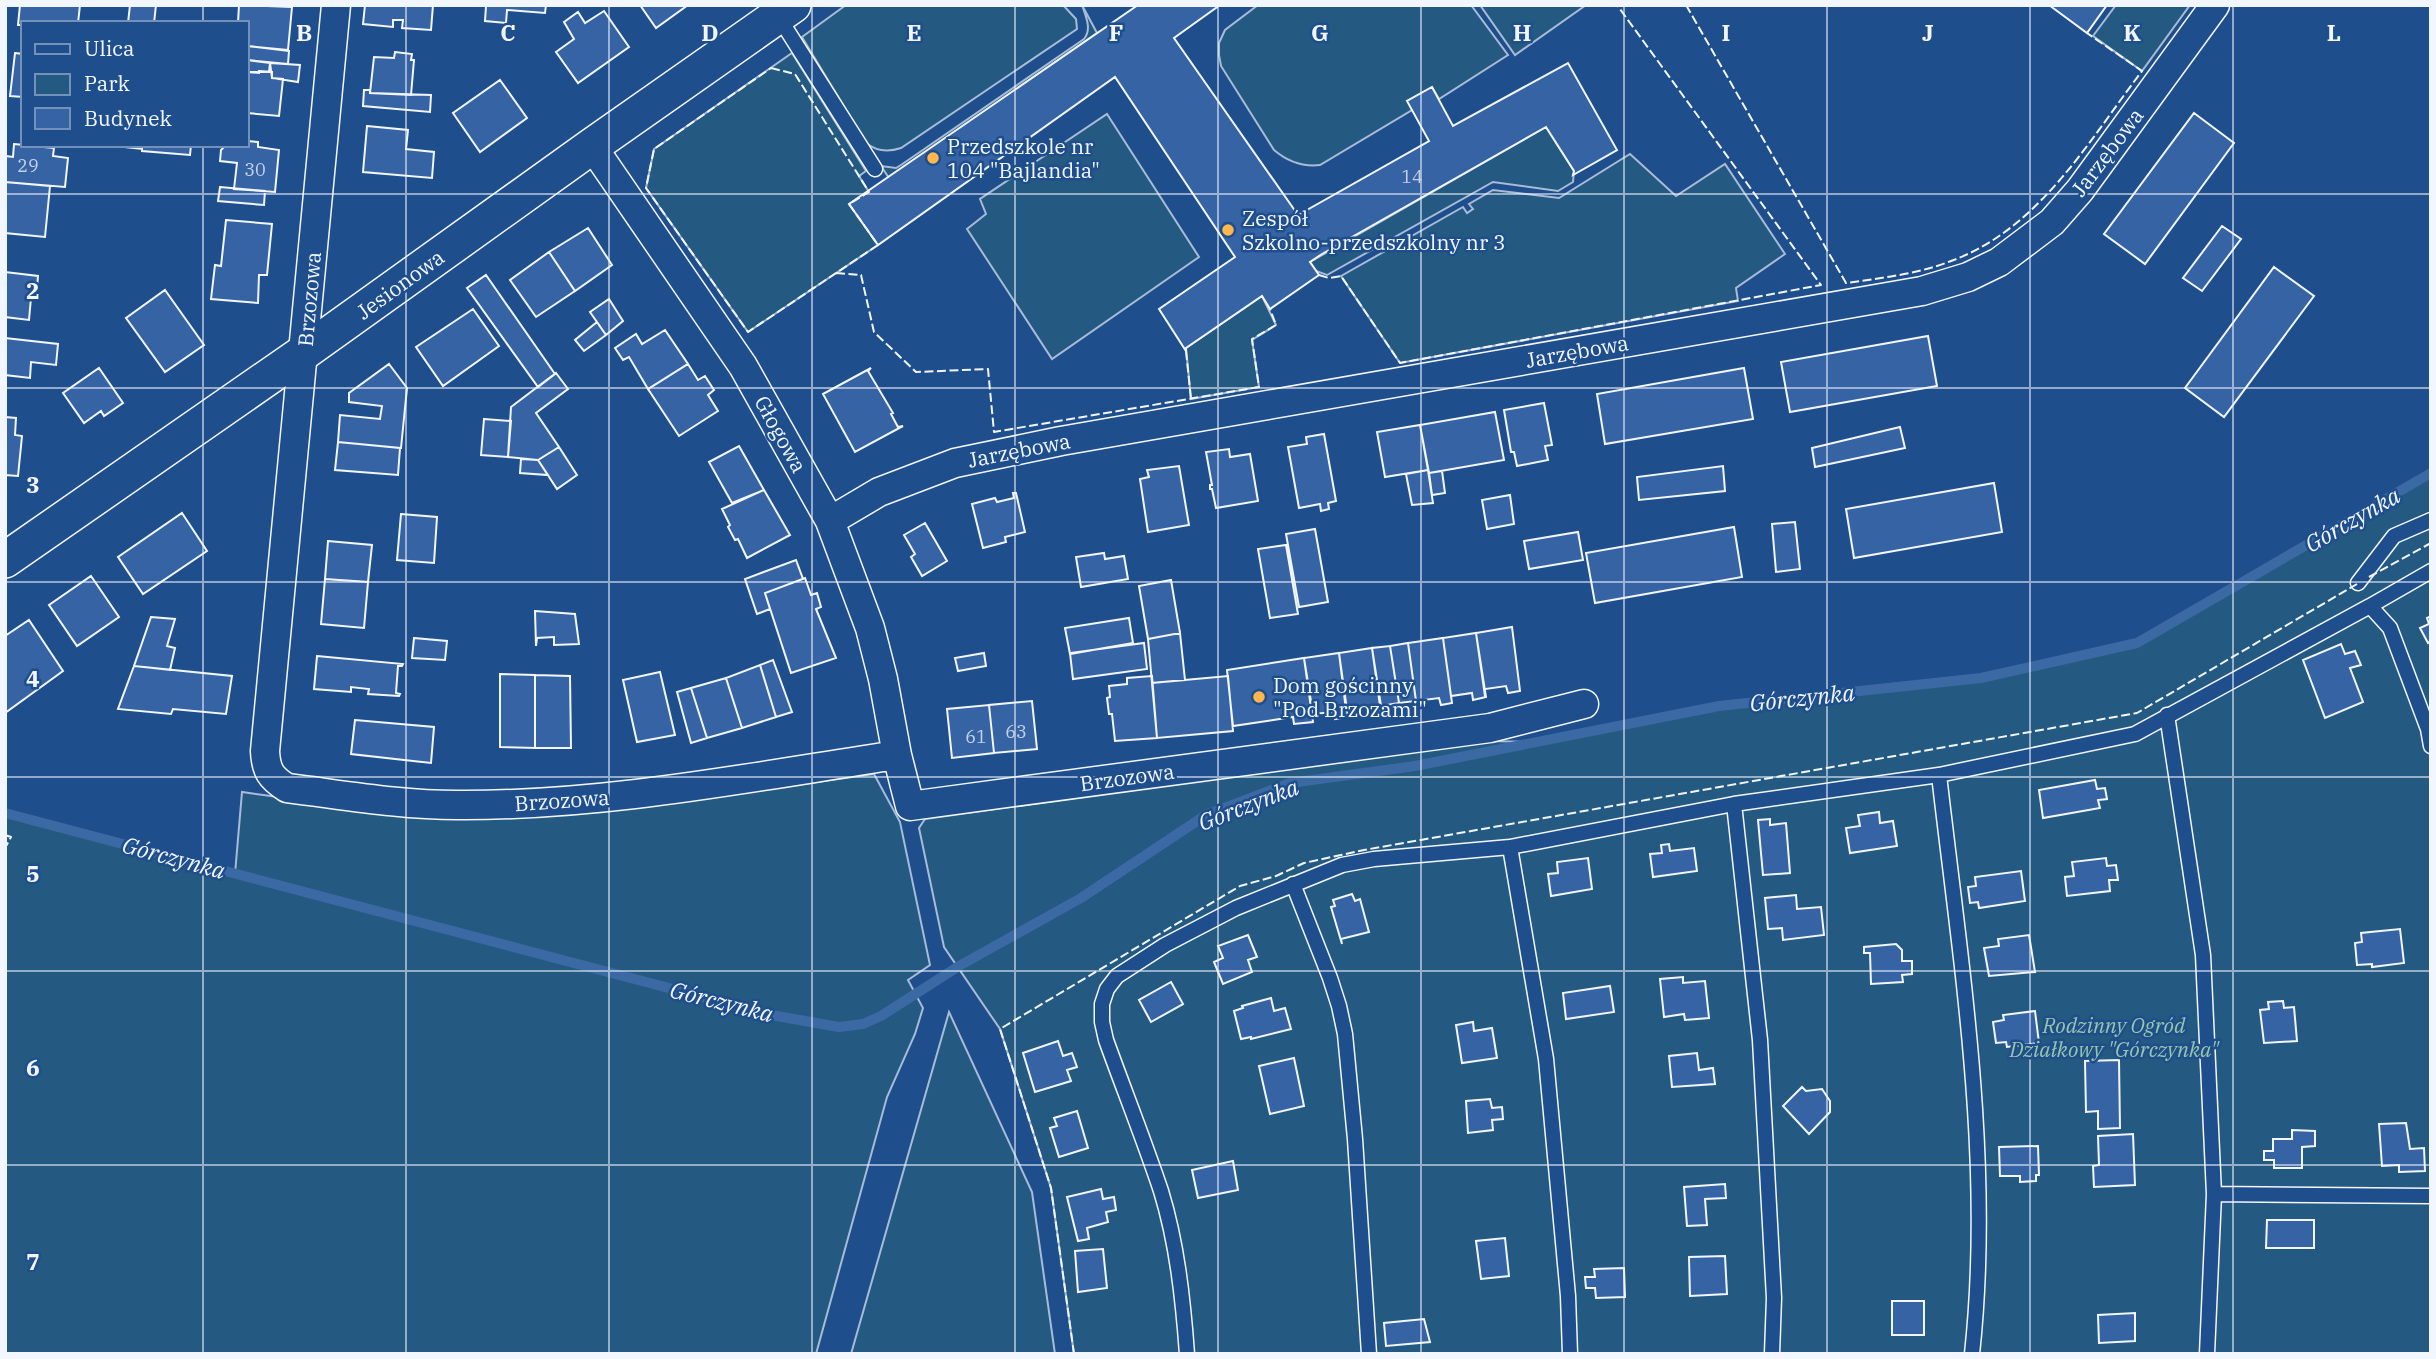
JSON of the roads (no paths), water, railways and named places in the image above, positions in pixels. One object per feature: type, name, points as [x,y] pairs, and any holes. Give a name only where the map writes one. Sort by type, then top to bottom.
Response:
[{"type":"street","name":"Brzozowa","points":[[336,5],[265,751],[266,769],[273,779],[287,788],[407,803],[502,804],[636,794],[897,755],[910,806],[1490,728],[1584,704]]},
{"type":"street","name":"Jarzębowa","points":[[830,521],[879,492],[955,463],[1061,441],[1922,291],[1968,277],[1999,262],[2052,222],[2080,190],[2215,5]]},
{"type":"street","name":"Jesionowa","points":[[5,560],[786,11]]},
{"type":"street","name":"Głogowa","points":[[592,146],[743,366],[830,521],[870,628],[883,679],[897,755]]},
{"type":"lane","points":[[786,11],[875,169]]},
{"type":"lane","points":[[2358,583],[2395,536],[2431,520]]},
{"type":"lane","points":[[1187,1354],[1180,1287],[1161,1192],[1106,1040],[1102,1022],[1102,1004],[1107,989],[1117,976],[1136,963],[1236,908],[1342,865],[1374,859],[1510,847],[1734,804],[1939,775],[2135,734],[2431,571]]},
{"type":"lane","points":[[2370,606],[2390,628],[2431,746]]},
{"type":"lane","points":[[2167,715],[2203,955],[2214,1194],[2207,1354]]},
{"type":"lane","points":[[1939,775],[1968,1031],[1978,1164],[1977,1301],[1972,1354]]},
{"type":"lane","points":[[1734,804],[1760,1040],[1774,1298],[1772,1354]]},
{"type":"lane","points":[[1510,847],[1546,1059],[1568,1296],[1570,1354]]},
{"type":"lane","points":[[1293,884],[1331,978],[1345,1034],[1355,1139],[1369,1354]]},
{"type":"lane","points":[[2214,1194],[2431,1196]]},
{"type":"waterway","name":"Górczynka","points":[[5,813],[771,1015],[839,1027],[863,1024],[881,1016],[959,966],[1081,898],[1206,815],[1290,783],[1415,766],[1719,706],[1981,678],[2137,643],[2431,473]]},
{"type":"place","name":"Przedszkole nr 104 \"Bajlandia\"","points":[[933,158]]},
{"type":"place","name":"Zespół Szkolno-przedszkolny nr 3","points":[[1228,230]]},
{"type":"place","name":"Dom gościnny \"Pod Brzozami\"","points":[[1259,697]]},
{"type":"park label","name":"Rodzinny Ogród Działkowy \"Górczynka\"","points":[[2114,1037]]}]
